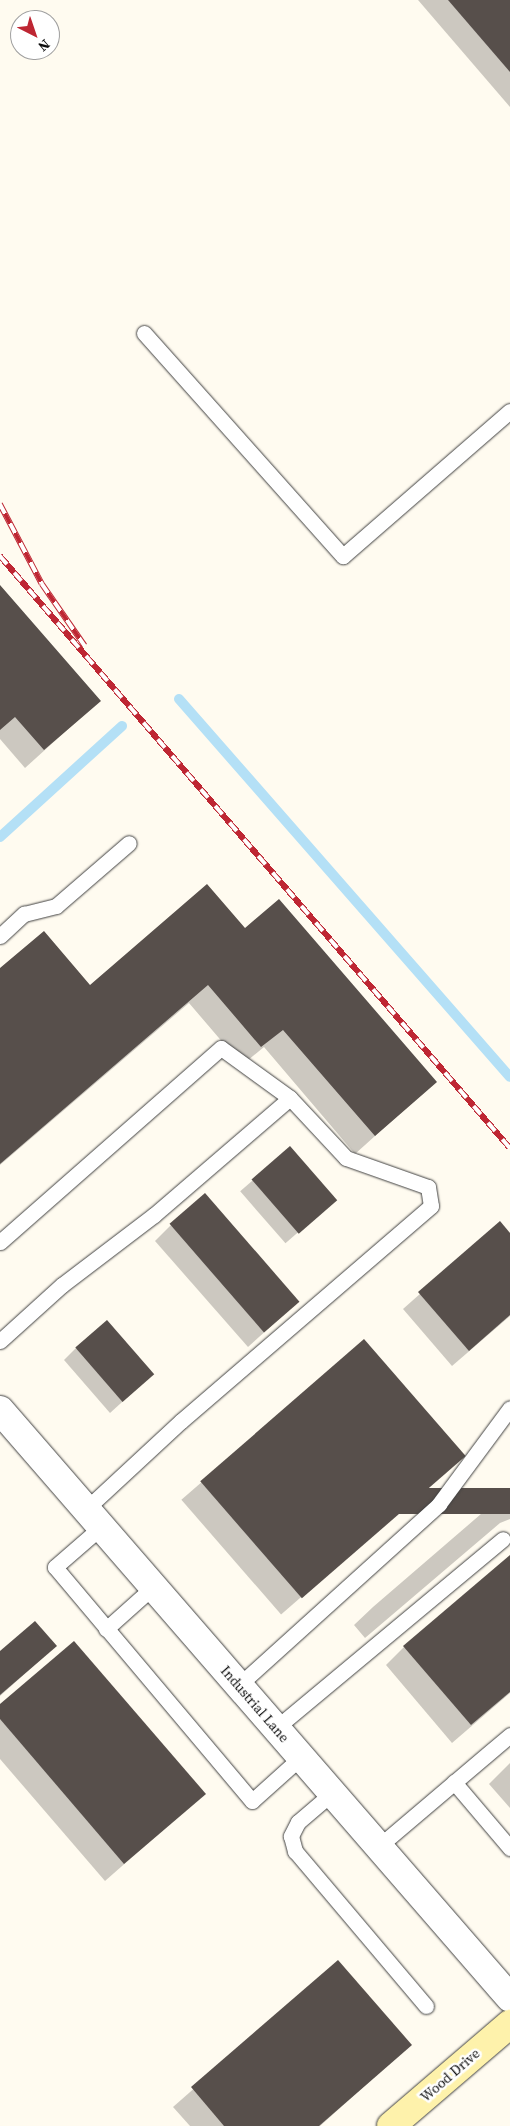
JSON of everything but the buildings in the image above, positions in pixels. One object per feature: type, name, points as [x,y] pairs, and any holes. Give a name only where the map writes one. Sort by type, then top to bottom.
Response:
[{"type":"street","name":"Industrial Lane","points":[[4,1425],[94,1518],[510,1998]]},
{"type":"street","name":"Wood Drive","points":[[391,2126],[510,2024]]},
{"type":"lane","points":[[144,333],[343,556],[510,411]]},
{"type":"lane","points":[[0,936],[24,914],[56,906],[129,843]]},
{"type":"lane","points":[[0,1242],[220,1048],[290,1098],[346,1158],[428,1187],[430,1206],[181,1421],[94,1518],[55,1567],[252,1801],[301,1757]]},
{"type":"lane","points":[[0,1341],[62,1285],[154,1214],[290,1098]]},
{"type":"lane","points":[[238,1685],[439,1504],[510,1408]]},
{"type":"lane","points":[[276,1728],[503,1539]]},
{"type":"lane","points":[[106,1629],[153,1587]]},
{"type":"lane","points":[[378,1846],[510,1735]]},
{"type":"lane","points":[[454,1782],[510,1848]]},
{"type":"lane","points":[[332,1793],[298,1822],[291,1836],[295,1851],[426,2006]]},
{"type":"waterway","points":[[179,699],[510,1077]]},
{"type":"waterway","points":[[0,837],[122,726]]},
{"type":"railway","points":[[0,504],[42,584],[85,646]]},
{"type":"railway","points":[[0,556],[510,1148]]}]
